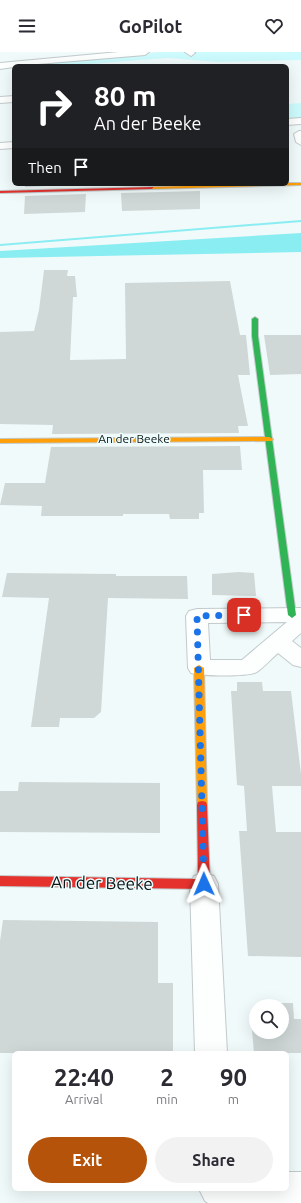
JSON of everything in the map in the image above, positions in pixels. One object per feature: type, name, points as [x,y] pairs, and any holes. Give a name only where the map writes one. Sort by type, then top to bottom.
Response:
[{"type":"street","points":[[21,64],[145,52]]},
{"type":"street","points":[[0,66],[12,65]]},
{"type":"street","points":[[0,100],[12,99]]},
{"type":"street","points":[[289,122],[301,121]]},
{"type":"street","points":[[0,146],[12,144]]},
{"type":"street","points":[[289,184],[301,184]]},
{"type":"street","points":[[0,192],[226,186]]},
{"type":"street","points":[[199,668],[248,667],[278,642],[298,617],[269,439],[255,336],[255,319]]},
{"type":"street","name":"An der Beeke","points":[[0,441],[269,439]]},
{"type":"street","points":[[211,1051],[204,884],[197,616],[298,617]]},
{"type":"street","points":[[278,642],[301,660]]},
{"type":"street","name":"An der Beeke","points":[[0,881],[204,884]]},
{"type":"street","points":[[289,1190],[301,1190]]},
{"type":"street","points":[[217,1191],[217,1203]]},
{"type":"shaded area","points":[[158,52],[301,52],[301,60],[217,62],[168,58],[90,64],[40,64]]},
{"type":"shaded area","points":[[301,103],[301,124],[289,124],[289,104]]},
{"type":"water","points":[[301,233],[301,252],[0,258],[0,251]]},
{"type":"building","points":[[25,186],[46,186],[25,187]]},
{"type":"building","points":[[200,191],[200,209],[122,211],[121,193]]},
{"type":"building","points":[[86,194],[85,212],[24,214],[25,196]]},
{"type":"building","points":[[44,270],[68,270],[67,276],[75,276],[77,297],[73,297],[70,360],[126,359],[125,283],[230,281],[240,335],[246,335],[250,375],[238,375],[248,426],[238,426],[239,433],[52,434],[53,425],[0,424],[0,332],[34,331],[39,310]]},
{"type":"building","points":[[264,335],[301,335],[301,374],[270,375]]},
{"type":"building","points":[[240,446],[242,470],[203,470],[204,513],[199,513],[199,519],[170,519],[169,514],[123,514],[123,516],[41,516],[42,506],[0,505],[5,483],[45,483],[51,447]]},
{"type":"building","points":[[239,572],[254,573],[256,596],[212,595],[212,574]]},
{"type":"building","points":[[7,573],[187,576],[188,599],[108,598],[101,712],[94,718],[60,718],[59,727],[31,727],[49,598],[2,597]]},
{"type":"building","points":[[237,682],[262,682],[263,691],[291,691],[301,774],[301,786],[272,786],[276,832],[301,832],[301,957],[248,956],[239,831],[247,831],[244,786],[237,785],[231,691],[237,691]]},
{"type":"building","points":[[19,782],[160,783],[160,833],[0,832],[0,791],[18,791]]},
{"type":"building","points":[[3,920],[158,922],[158,983],[173,983],[173,1051],[12,1051],[12,1053],[0,1053],[0,941]]},
{"type":"building","points":[[289,1003],[293,1003],[294,1019],[301,1019],[301,1053],[289,1053],[289,1051],[254,1051],[253,1039],[289,1039]]},
{"type":"waterway","points":[[0,245],[301,221]]},
{"type":"traffic: fast","points":[[255,319],[255,336],[292,615]]},
{"type":"traffic: slow","points":[[289,184],[301,184]]},
{"type":"traffic: slow","points":[[151,188],[226,186]]},
{"type":"traffic: slow","points":[[0,441],[269,439]]},
{"type":"traffic: slow","points":[[199,668],[202,805]]},
{"type":"traffic: jam","points":[[0,192],[151,188]]},
{"type":"traffic: jam","points":[[0,881],[204,884],[202,805]]},
{"type":"route","points":[[204,884],[197,616],[244,615]]}]
